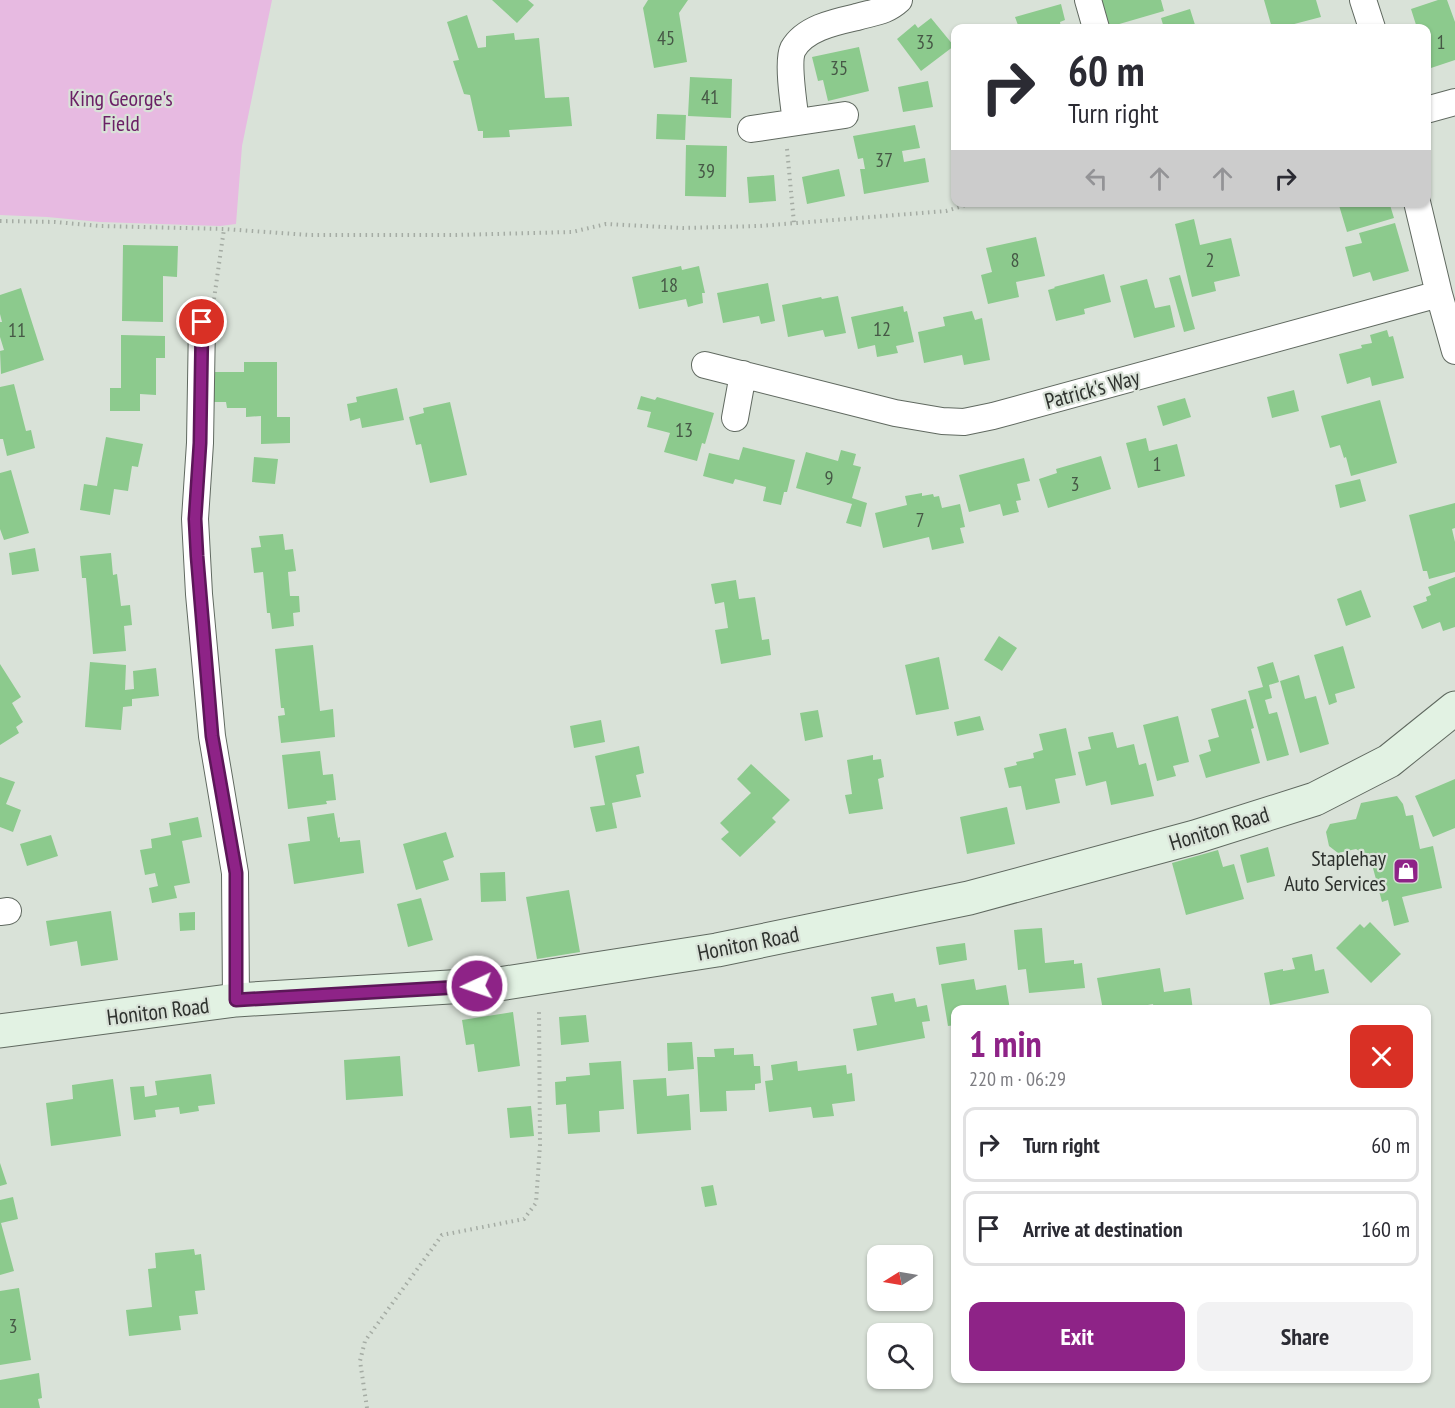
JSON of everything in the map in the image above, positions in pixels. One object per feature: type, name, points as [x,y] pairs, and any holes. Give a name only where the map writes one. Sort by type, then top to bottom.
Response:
[{"type":"street","points":[[790,123],[792,51],[804,36],[819,28],[889,9],[899,0]]},
{"type":"street","points":[[1088,0],[1095,24]]},
{"type":"street","points":[[1363,0],[1370,24]]},
{"type":"street","points":[[1431,109],[1455,102]]},
{"type":"street","points":[[751,129],[845,115]]},
{"type":"street","points":[[1418,207],[1455,351]]},
{"type":"street","name":"Patrick's Way","points":[[705,365],[895,413],[942,421],[964,422],[1016,410],[1439,294]]},
{"type":"street","points":[[202,322],[196,529],[199,594],[212,736],[236,873],[236,1000]]},
{"type":"street","points":[[735,418],[743,374]]},
{"type":"street","name":"Honiton Road","points":[[0,1031],[236,1000],[499,984],[717,950],[969,898],[1195,837],[1315,799],[1389,761],[1455,708]]},
{"type":"path","points":[[790,123],[794,223]]},
{"type":"path","points":[[0,221],[224,229],[309,235],[456,235],[572,232],[606,224],[683,228],[794,223],[946,212],[961,207]]},
{"type":"path","points":[[202,322],[213,308],[224,229]]},
{"type":"path","points":[[367,1408],[360,1361],[365,1341],[442,1235],[524,1219],[536,1203],[541,1090],[538,978]]},
{"type":"green space","name":"King George's Field","points":[[0,0],[272,0],[242,146],[236,224],[220,226],[100,222],[0,215]]},
{"type":"building","points":[[492,0],[528,0],[534,5],[517,23]]},
{"type":"building","points":[[648,0],[688,0],[679,13],[687,62],[654,68],[643,8]]},
{"type":"building","points":[[1101,0],[1161,0],[1164,11],[1119,24],[1108,24]]},
{"type":"building","points":[[1264,0],[1316,0],[1321,17],[1294,24],[1271,24]]},
{"type":"building","points":[[1438,0],[1447,0],[1455,22],[1455,60],[1431,68],[1431,24],[1416,24],[1411,9]]},
{"type":"building","points":[[1061,4],[1065,20],[1060,24],[1018,24],[1015,17]]},
{"type":"building","points":[[1190,9],[1195,24],[1163,24],[1161,18]]},
{"type":"building","points":[[467,15],[478,48],[486,47],[486,36],[514,33],[515,40],[539,38],[545,98],[569,97],[572,126],[509,130],[510,137],[483,138],[483,131],[478,131],[470,95],[464,94],[453,61],[459,60],[447,22]]},
{"type":"building","points":[[931,18],[951,42],[951,48],[921,71],[897,39],[915,24],[918,28]]},
{"type":"building","points":[[859,47],[869,91],[828,101],[823,80],[818,81],[812,57]]},
{"type":"building","points":[[690,77],[732,79],[731,118],[688,116]]},
{"type":"building","points":[[928,81],[933,107],[903,112],[898,87]]},
{"type":"building","points":[[657,114],[686,115],[685,140],[656,139]]},
{"type":"building","points":[[915,125],[920,148],[902,151],[904,162],[925,158],[929,182],[864,194],[860,169],[865,169],[863,158],[858,159],[853,136]]},
{"type":"building","points":[[686,145],[727,146],[726,197],[685,196]]},
{"type":"building","points":[[839,169],[845,196],[807,204],[802,177]]},
{"type":"building","points":[[774,175],[776,201],[749,203],[747,177]]},
{"type":"building","points":[[1340,207],[1391,207],[1394,218],[1347,232]]},
{"type":"building","points":[[1194,219],[1200,245],[1231,238],[1240,276],[1214,282],[1216,291],[1192,297],[1175,224]]},
{"type":"building","points":[[1395,223],[1409,271],[1373,281],[1370,272],[1353,277],[1345,247],[1362,243],[1359,233]]},
{"type":"building","points":[[1036,237],[1045,276],[1016,282],[1019,297],[988,304],[981,275],[992,272],[986,248]]},
{"type":"building","points":[[123,245],[178,246],[177,277],[163,276],[163,322],[122,321]]},
{"type":"building","points":[[681,266],[682,270],[699,266],[705,293],[702,293],[703,303],[688,307],[686,299],[639,309],[632,277]]},
{"type":"building","points":[[1104,274],[1111,302],[1084,309],[1085,314],[1056,321],[1048,290]]},
{"type":"building","points":[[1180,275],[1195,329],[1184,332],[1169,278]]},
{"type":"building","points":[[1147,279],[1155,308],[1170,305],[1175,327],[1134,338],[1120,286]]},
{"type":"building","points":[[768,283],[775,321],[761,324],[759,316],[723,323],[717,293]]},
{"type":"building","points":[[21,288],[44,360],[1,374],[0,351],[4,350],[0,337],[0,322],[2,322],[0,295]]},
{"type":"building","points":[[838,296],[846,333],[825,337],[823,330],[788,337],[782,305]]},
{"type":"building","points":[[903,306],[904,312],[907,311],[914,342],[896,346],[898,353],[877,357],[875,345],[858,349],[851,317]]},
{"type":"building","points":[[972,311],[975,320],[982,318],[990,360],[964,365],[962,355],[924,363],[918,332],[945,326],[943,317]]},
{"type":"building","points":[[1387,330],[1389,337],[1393,336],[1404,378],[1372,386],[1370,377],[1347,384],[1339,354],[1372,343],[1370,335]]},
{"type":"building","points":[[121,335],[165,336],[165,358],[156,358],[156,395],[140,394],[140,411],[110,411],[110,388],[121,388]]},
{"type":"building","points":[[244,362],[277,362],[277,417],[290,417],[290,443],[261,444],[261,416],[246,417],[246,408],[227,408],[226,402],[211,402],[212,372],[244,372]]},
{"type":"building","points":[[14,384],[26,431],[31,430],[35,448],[7,456],[3,439],[0,439],[0,387]]},
{"type":"building","points":[[397,388],[404,420],[362,428],[360,418],[350,421],[347,404],[357,402],[356,397]]},
{"type":"building","points":[[1294,390],[1299,411],[1272,418],[1267,397]]},
{"type":"building","points":[[641,396],[655,400],[657,397],[714,413],[705,444],[702,443],[697,461],[664,452],[670,433],[647,427],[651,412],[637,409]]},
{"type":"building","points":[[1185,398],[1191,417],[1163,426],[1157,406]]},
{"type":"building","points":[[1380,400],[1397,463],[1351,476],[1340,445],[1330,448],[1321,416]]},
{"type":"building","points":[[450,402],[467,475],[430,483],[421,444],[416,445],[409,417],[424,413],[423,408]]},
{"type":"building","points":[[106,437],[143,444],[138,467],[132,466],[128,491],[114,489],[110,515],[80,510],[84,484],[97,486]]},
{"type":"building","points":[[1146,438],[1149,451],[1177,444],[1185,476],[1138,488],[1126,443]]},
{"type":"building","points":[[743,447],[795,460],[787,492],[784,492],[781,505],[763,501],[766,487],[735,479],[733,484],[703,476],[709,453],[739,460]]},
{"type":"building","points":[[841,450],[856,454],[853,465],[861,467],[852,498],[867,503],[861,527],[846,523],[852,504],[796,488],[806,452],[838,461]]},
{"type":"building","points":[[1101,456],[1111,489],[1048,508],[1039,479],[1057,473],[1056,469]]},
{"type":"building","points":[[254,457],[278,459],[275,484],[252,482]]},
{"type":"building","points":[[1024,458],[1030,481],[1017,484],[1021,500],[1016,501],[1019,512],[1003,516],[1000,504],[969,512],[959,475]]},
{"type":"building","points":[[11,470],[29,533],[4,540],[0,529],[0,473]]},
{"type":"building","points":[[1360,479],[1366,501],[1340,508],[1335,485]]},
{"type":"building","points":[[922,493],[922,496],[933,494],[934,497],[939,496],[942,508],[960,504],[965,527],[960,528],[964,543],[932,550],[929,537],[883,548],[875,513],[907,505],[905,496]]},
{"type":"building","points":[[1455,503],[1455,528],[1452,529],[1455,542],[1455,572],[1429,579],[1427,571],[1423,571],[1409,515]]},
{"type":"building","points":[[283,534],[285,550],[293,549],[296,571],[288,572],[290,596],[299,596],[300,612],[293,613],[294,626],[272,629],[270,613],[267,613],[263,572],[254,573],[251,548],[261,547],[259,536]]},
{"type":"building","points":[[35,548],[39,571],[12,575],[9,553]]},
{"type":"building","points":[[111,553],[113,575],[117,574],[121,606],[130,605],[132,625],[124,626],[126,651],[93,654],[86,578],[82,578],[80,556]]},
{"type":"building","points":[[1455,577],[1455,627],[1443,631],[1440,622],[1422,629],[1413,606],[1427,601],[1426,597],[1431,595],[1428,587]]},
{"type":"building","points":[[736,580],[739,599],[755,597],[762,640],[769,639],[771,655],[721,664],[715,630],[728,628],[724,602],[715,604],[711,584]]},
{"type":"building","points":[[1361,590],[1371,617],[1346,626],[1337,599]]},
{"type":"building","points":[[999,636],[1017,648],[1002,671],[984,660]]},
{"type":"building","points":[[313,645],[320,711],[333,709],[335,737],[281,743],[278,716],[285,715],[284,708],[281,708],[275,649]]},
{"type":"building","points":[[1343,646],[1355,688],[1335,694],[1337,702],[1329,705],[1314,655]]},
{"type":"building","points":[[939,657],[949,709],[916,715],[905,665]]},
{"type":"building","points":[[90,662],[126,665],[125,690],[134,689],[133,671],[156,668],[159,696],[132,699],[132,706],[123,707],[121,730],[85,727]]},
{"type":"building","points":[[1273,662],[1279,682],[1269,685],[1272,698],[1265,700],[1269,714],[1277,712],[1289,755],[1267,761],[1248,691],[1263,687],[1257,667]]},
{"type":"building","points":[[0,664],[21,697],[12,703],[23,722],[16,727],[19,733],[0,745]]},
{"type":"building","points":[[1299,675],[1305,699],[1316,696],[1329,744],[1300,753],[1280,681]]},
{"type":"building","points":[[1246,699],[1260,763],[1206,778],[1199,755],[1211,751],[1208,740],[1219,737],[1211,709]]},
{"type":"building","points":[[818,710],[823,737],[805,741],[800,713]]},
{"type":"building","points":[[980,716],[984,730],[957,736],[954,722]]},
{"type":"building","points":[[1178,716],[1189,762],[1173,766],[1176,776],[1157,781],[1143,725]]},
{"type":"building","points":[[601,720],[605,742],[574,748],[570,726]]},
{"type":"building","points":[[1066,728],[1076,775],[1055,779],[1060,803],[1026,810],[1021,786],[1009,788],[1004,768],[1017,765],[1016,762],[1034,758],[1033,753],[1043,750],[1039,734]]},
{"type":"building","points":[[1113,732],[1117,748],[1134,744],[1139,765],[1146,763],[1154,796],[1111,805],[1106,781],[1086,786],[1078,752],[1091,749],[1088,737]]},
{"type":"building","points":[[639,746],[644,773],[636,775],[641,797],[612,803],[617,828],[596,832],[590,807],[605,805],[595,756]]},
{"type":"building","points":[[320,751],[323,775],[333,774],[336,800],[326,801],[327,804],[288,809],[282,755]]},
{"type":"building","points":[[873,755],[873,760],[881,759],[884,777],[878,779],[883,809],[849,814],[845,795],[852,794],[847,760]]},
{"type":"building","points":[[751,764],[790,800],[772,818],[776,822],[740,857],[721,839],[729,832],[720,823],[751,793],[737,779]]},
{"type":"building","points":[[0,777],[15,782],[6,804],[21,810],[13,832],[0,827]]},
{"type":"building","points":[[1455,779],[1455,828],[1433,837],[1415,796]]},
{"type":"building","name":"Staplehay Auto Services","points":[[1397,796],[1403,804],[1406,816],[1413,815],[1420,849],[1433,846],[1442,888],[1402,897],[1409,922],[1394,926],[1388,900],[1382,902],[1369,853],[1364,854],[1356,849],[1338,853],[1329,846],[1326,832],[1330,824],[1356,819],[1361,803]]},
{"type":"building","points":[[1007,807],[1015,844],[967,854],[960,817]]},
{"type":"building","points":[[334,813],[340,842],[360,840],[364,873],[294,884],[288,844],[310,841],[307,817]]},
{"type":"building","points":[[198,817],[202,837],[182,841],[190,883],[174,886],[177,898],[152,903],[149,888],[158,886],[155,873],[145,875],[140,850],[152,848],[151,839],[171,835],[169,823]]},
{"type":"building","points":[[446,832],[454,857],[443,861],[449,880],[416,890],[403,844]]},
{"type":"building","points":[[51,835],[58,856],[27,866],[20,844]]},
{"type":"building","points":[[1268,847],[1275,876],[1247,883],[1240,855]]},
{"type":"building","points":[[1218,850],[1223,867],[1234,864],[1244,899],[1186,915],[1172,863]]},
{"type":"building","points":[[505,872],[506,901],[481,902],[480,873]]},
{"type":"building","points":[[569,890],[580,952],[537,959],[526,897]]},
{"type":"building","points":[[421,898],[433,940],[408,947],[397,904]]},
{"type":"building","points":[[111,911],[118,960],[81,966],[77,941],[50,946],[46,921]]},
{"type":"building","points":[[195,912],[195,930],[180,931],[179,913]]},
{"type":"building","points":[[1370,922],[1401,954],[1371,983],[1336,948],[1360,924],[1364,928]]},
{"type":"building","points":[[1042,928],[1045,963],[1074,960],[1074,964],[1082,963],[1085,988],[1029,993],[1026,969],[1018,970],[1014,930]]},
{"type":"building","points":[[965,943],[967,960],[939,965],[936,947]]},
{"type":"building","points":[[1312,954],[1315,971],[1324,969],[1329,993],[1270,1005],[1264,973],[1295,969],[1292,958]]},
{"type":"building","points":[[1160,968],[1164,992],[1190,988],[1192,1005],[1102,1005],[1097,978]]},
{"type":"building","points":[[974,979],[976,990],[1006,985],[1009,1005],[951,1005],[951,1026],[948,1026],[941,984]]},
{"type":"building","points":[[893,993],[895,1002],[915,998],[917,1007],[927,1005],[930,1021],[922,1022],[925,1038],[857,1051],[853,1029],[877,1025],[871,997]]},
{"type":"building","points":[[513,1012],[520,1066],[478,1072],[474,1044],[466,1045],[462,1020]]},
{"type":"building","points":[[586,1015],[589,1042],[561,1045],[559,1017]]},
{"type":"building","points":[[692,1042],[694,1069],[668,1071],[667,1043]]},
{"type":"building","points":[[734,1048],[734,1055],[753,1054],[754,1066],[760,1066],[761,1083],[755,1084],[755,1090],[726,1091],[727,1111],[700,1112],[697,1057],[715,1057],[714,1049]]},
{"type":"building","points":[[400,1056],[403,1096],[346,1100],[344,1060]]},
{"type":"building","points":[[621,1061],[624,1109],[599,1111],[600,1132],[568,1134],[566,1104],[556,1105],[555,1082],[566,1081],[566,1077],[590,1075],[589,1063]]},
{"type":"building","points":[[797,1061],[798,1071],[846,1065],[847,1074],[852,1073],[855,1101],[832,1104],[834,1116],[813,1118],[811,1107],[769,1112],[765,1081],[773,1080],[771,1065]]},
{"type":"building","points":[[211,1074],[215,1104],[198,1106],[199,1111],[180,1114],[179,1107],[155,1110],[156,1117],[134,1120],[130,1087],[144,1086],[145,1097],[157,1095],[155,1081]]},
{"type":"building","points":[[666,1078],[667,1096],[689,1094],[691,1130],[637,1134],[633,1080]]},
{"type":"building","points":[[113,1079],[121,1136],[51,1146],[46,1103],[73,1099],[72,1085]]},
{"type":"building","points":[[531,1106],[534,1136],[510,1138],[507,1108]]},
{"type":"building","points":[[0,1163],[7,1184],[0,1186]]},
{"type":"building","points":[[713,1185],[717,1205],[705,1207],[701,1187]]},
{"type":"building","points":[[13,1197],[18,1219],[1,1223],[14,1271],[0,1275],[0,1200]]},
{"type":"building","points":[[194,1249],[195,1255],[201,1254],[205,1290],[195,1291],[198,1314],[179,1316],[181,1330],[129,1336],[126,1310],[152,1307],[148,1269],[156,1268],[155,1253]]},
{"type":"building","points":[[19,1288],[31,1360],[0,1365],[0,1291]]},
{"type":"building","points":[[39,1373],[42,1398],[38,1399],[40,1408],[0,1408],[0,1380]]},
{"type":"place","name":"Staplehay Auto Services","points":[[1406,871]]},
{"type":"route","points":[[202,322],[200,443],[195,519],[199,594],[212,736],[236,873],[236,1000],[477,986]]}]
